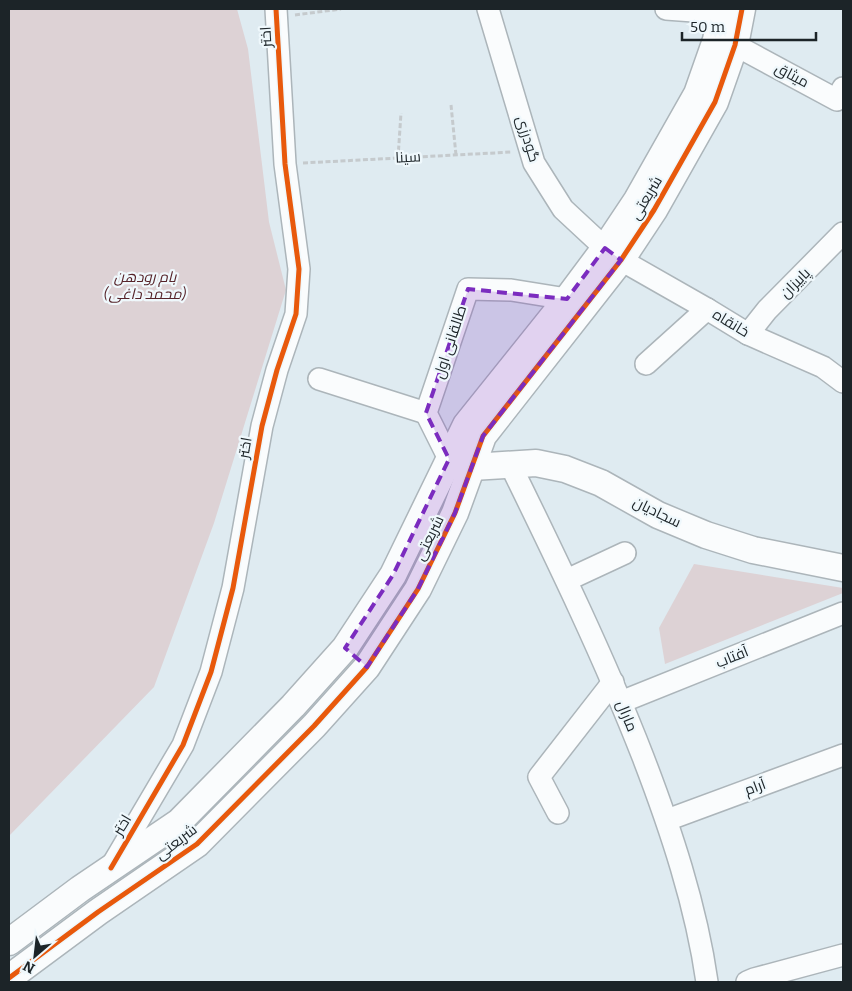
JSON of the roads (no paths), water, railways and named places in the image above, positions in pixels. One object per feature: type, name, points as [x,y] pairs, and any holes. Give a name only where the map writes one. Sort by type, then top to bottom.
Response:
[{"type":"street","name":"گودرزی","points":[[488,9],[534,163],[563,209],[613,254]]},
{"type":"street","points":[[666,9],[728,10]]},
{"type":"street","name":"شریعتی","points":[[9,978],[98,912],[198,844],[314,726],[367,667],[418,589],[455,513],[466,425],[567,299],[654,210],[715,102],[735,45],[728,10]]},
{"type":"street","name":"شریعتی","points":[[9,942],[111,868],[179,822],[293,706],[345,648],[393,576],[460,463],[483,436],[613,254],[637,200],[697,94],[728,10]]},
{"type":"street","name":"اختر","points":[[111,868],[184,745],[211,672],[233,588],[262,426],[277,370],[296,314],[299,269],[285,164],[277,13]]},
{"type":"street","name":"میثاق","points":[[735,45],[837,100],[843,88]]},
{"type":"street","name":"پاییزان","points":[[748,334],[768,310],[843,233]]},
{"type":"street","name":"خانقاه","points":[[613,254],[748,334],[840,374]]},
{"type":"street","name":"طالقانی اول","points":[[426,413],[468,289],[511,290],[567,299]]},
{"type":"street","points":[[646,364],[708,309]]},
{"type":"street","points":[[319,380],[426,413],[460,463]]},
{"type":"street","name":"سجادیان","points":[[460,463],[536,463],[565,469],[601,483],[658,516],[706,535],[753,550],[843,568]]},
{"type":"street","name":"مارال","points":[[510,464],[567,580],[622,702],[667,820],[692,910],[704,960],[707,982]]},
{"type":"street","points":[[567,580],[625,553]]},
{"type":"street","name":"آفتاب","points":[[622,702],[843,613]]},
{"type":"street","points":[[345,648],[367,667]]},
{"type":"street","points":[[558,813],[539,777],[613,682]]},
{"type":"street","name":"آرام","points":[[667,820],[843,755]]},
{"type":"street","points":[[747,982],[843,955]]},
{"type":"park label","name":"بام رودهن (محمد داغی)","points":[[145,286]]}]
